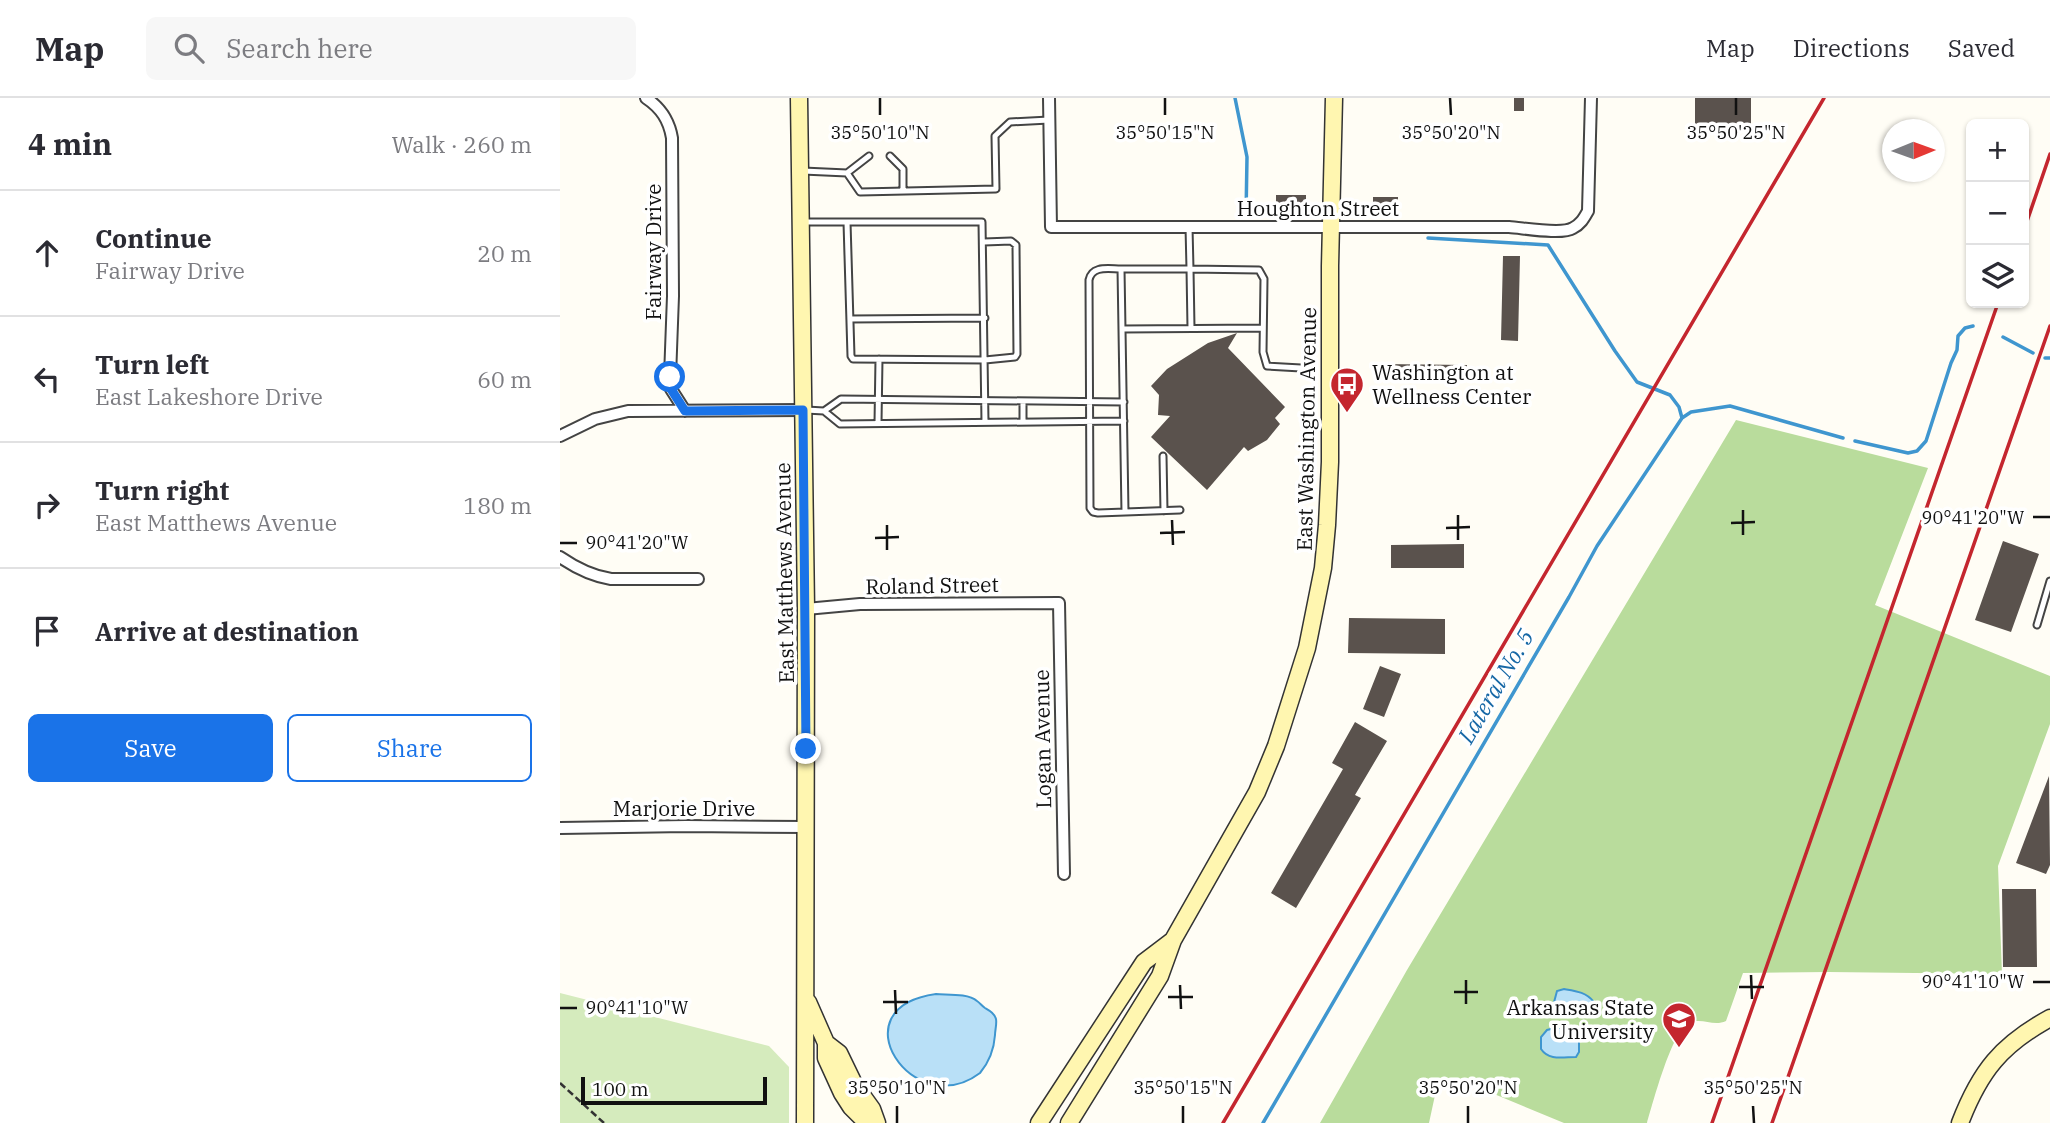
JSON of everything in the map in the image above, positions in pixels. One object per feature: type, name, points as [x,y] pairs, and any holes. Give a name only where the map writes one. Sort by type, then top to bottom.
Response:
[{"type":"street","name":"Fairway Drive","points":[[646,98],[659,107],[670,125],[672,138],[673,296],[670,377],[671,389],[685,411]]},
{"type":"street","name":"East Matthews Avenue","points":[[799,98],[806,609],[805,997],[826,1042],[839,1054],[853,1084],[872,1110],[877,1123]]},
{"type":"street","points":[[1049,98],[1050,120]]},
{"type":"street","name":"East Washington Avenue","points":[[1069,1123],[1160,976],[1174,940],[1257,792],[1288,713],[1310,636],[1323,568],[1330,462],[1334,98]]},
{"type":"street","name":"Houghton Street","points":[[1050,120],[1051,227],[1509,227],[1567,231],[1582,222],[1588,211],[1591,98]]},
{"type":"street","points":[[560,436],[595,419],[628,411],[803,410]]},
{"type":"street","points":[[560,557],[598,577],[698,579]]},
{"type":"street","name":"Roland Street","points":[[806,609],[860,604],[1059,603]]},
{"type":"street","name":"Logan Avenue","points":[[1059,603],[1064,874]]},
{"type":"street","name":"Marjorie Drive","points":[[560,828],[807,827]]},
{"type":"street","name":"East Washington Avenue","points":[[1039,1123],[1144,962],[1174,940]]},
{"type":"street","points":[[805,997],[805,1123]]},
{"type":"street","points":[[1960,1123],[1970,1098],[1994,1059],[2027,1031],[2050,1018]]},
{"type":"street","name":"East Matthews Avenue","points":[[826,1042],[826,1058],[842,1093],[867,1123]]},
{"type":"lane","points":[[847,173],[860,192],[996,189],[995,136],[1010,122],[1050,120]]},
{"type":"lane","points":[[800,171],[847,173],[869,156]]},
{"type":"lane","points":[[890,156],[903,169],[903,191]]},
{"type":"lane","points":[[801,222],[979,221],[984,224],[985,422]]},
{"type":"lane","points":[[847,222],[853,359],[985,360],[1015,357],[1016,246],[1011,241],[984,242]]},
{"type":"lane","points":[[1189,227],[1191,328]]},
{"type":"lane","points":[[1180,510],[1098,513],[1090,508],[1090,274],[1098,269],[1259,270],[1264,279],[1263,352],[1268,366],[1301,368]]},
{"type":"lane","points":[[1121,269],[1125,512]]},
{"type":"lane","points":[[850,319],[985,318]]},
{"type":"lane","points":[[1123,329],[1263,328]]},
{"type":"lane","points":[[878,424],[879,359]]},
{"type":"lane","points":[[824,411],[841,399],[1124,402]]},
{"type":"lane","points":[[1023,401],[1023,422]]},
{"type":"lane","points":[[803,410],[824,411],[840,424],[1124,421]]},
{"type":"lane","points":[[1163,456],[1164,511]]},
{"type":"lane","points":[[2037,625],[2050,581]]},
{"type":"path","points":[[560,1083],[604,1123]]},
{"type":"green space","points":[[1736,420],[1928,468],[1875,605],[2050,676],[2050,724],[1998,866],[2002,974],[1743,973],[1726,1021],[1694,1021],[1683,1028],[1670,1052],[1647,1123],[1564,1123],[1458,1079],[1447,1078],[1437,1086],[1429,1123],[1320,1123],[1407,970]]},
{"type":"green space","points":[[560,993],[769,1046],[789,1067],[789,1123],[560,1123]]},
{"type":"water","points":[[1564,989],[1588,996],[1594,1002],[1593,1011],[1560,1015],[1553,1006],[1557,991]]},
{"type":"water","points":[[936,994],[973,998],[992,1012],[996,1019],[994,1046],[986,1064],[980,1073],[955,1085],[931,1084],[910,1074],[895,1057],[888,1038],[891,1019],[906,1003]]},
{"type":"water","points":[[1564,1028],[1579,1036],[1579,1052],[1576,1057],[1552,1057],[1541,1049],[1541,1037],[1547,1030]]},
{"type":"building","points":[[1514,98],[1524,98],[1524,111],[1514,111]]},
{"type":"building","points":[[1695,98],[1751,98],[1751,132],[1695,132]]},
{"type":"building","points":[[1276,195],[1306,195],[1306,211],[1276,211]]},
{"type":"building","points":[[1373,197],[1398,197],[1398,212],[1373,212]]},
{"type":"building","points":[[1503,256],[1520,256],[1518,341],[1501,340]]},
{"type":"building","points":[[1237,333],[1228,348],[1285,407],[1275,418],[1280,424],[1267,440],[1248,451],[1244,447],[1207,490],[1151,437],[1170,416],[1158,415],[1159,395],[1151,386],[1167,369],[1208,343]]},
{"type":"building","points":[[1382,364],[1467,365],[1467,376],[1382,375]]},
{"type":"building","points":[[2003,541],[2039,554],[2011,632],[1975,620]]},
{"type":"building","points":[[1464,544],[1464,568],[1391,568],[1391,545]]},
{"type":"building","points":[[1349,618],[1445,619],[1445,654],[1348,653]]},
{"type":"building","points":[[1380,666],[1401,674],[1384,717],[1363,709]]},
{"type":"building","points":[[1355,722],[1387,741],[1355,795],[1361,798],[1296,908],[1271,893],[1343,769],[1332,763]]},
{"type":"building","points":[[2049,776],[2050,865],[2046,874],[2016,863]]},
{"type":"building","points":[[2002,889],[2036,889],[2037,967],[2003,967]]},
{"type":"waterway","points":[[1235,98],[1247,157],[1246,216]]},
{"type":"waterway","points":[[1428,238],[1548,245],[1637,382],[1670,395],[1679,407],[1682,418]]},
{"type":"waterway","name":"Lateral No. 5","points":[[1855,441],[1908,453],[1917,451],[1926,441],[1957,350],[1958,336],[1965,328],[1973,326]]},
{"type":"waterway","name":"Lateral No. 5","points":[[2003,337],[2033,353]]},
{"type":"waterway","name":"Lateral No. 5","points":[[2045,358],[2050,358]]},
{"type":"waterway","name":"Lateral No. 5","points":[[1263,1123],[1597,546],[1682,418],[1691,412],[1730,406],[1843,438]]},
{"type":"railway","points":[[1223,1123],[1824,98]]},
{"type":"railway","points":[[2029,215],[2050,154]]},
{"type":"railway","points":[[1712,1123],[1996,308]]},
{"type":"railway","points":[[1772,1123],[2050,326]]},
{"type":"place","name":"Washington at Wellness Center","points":[[1347,414]]},
{"type":"place","name":"Arkansas State University","points":[[1679,1049]]},
{"type":"route","points":[[670,377],[671,389],[685,411],[803,410],[806,749]]}]
